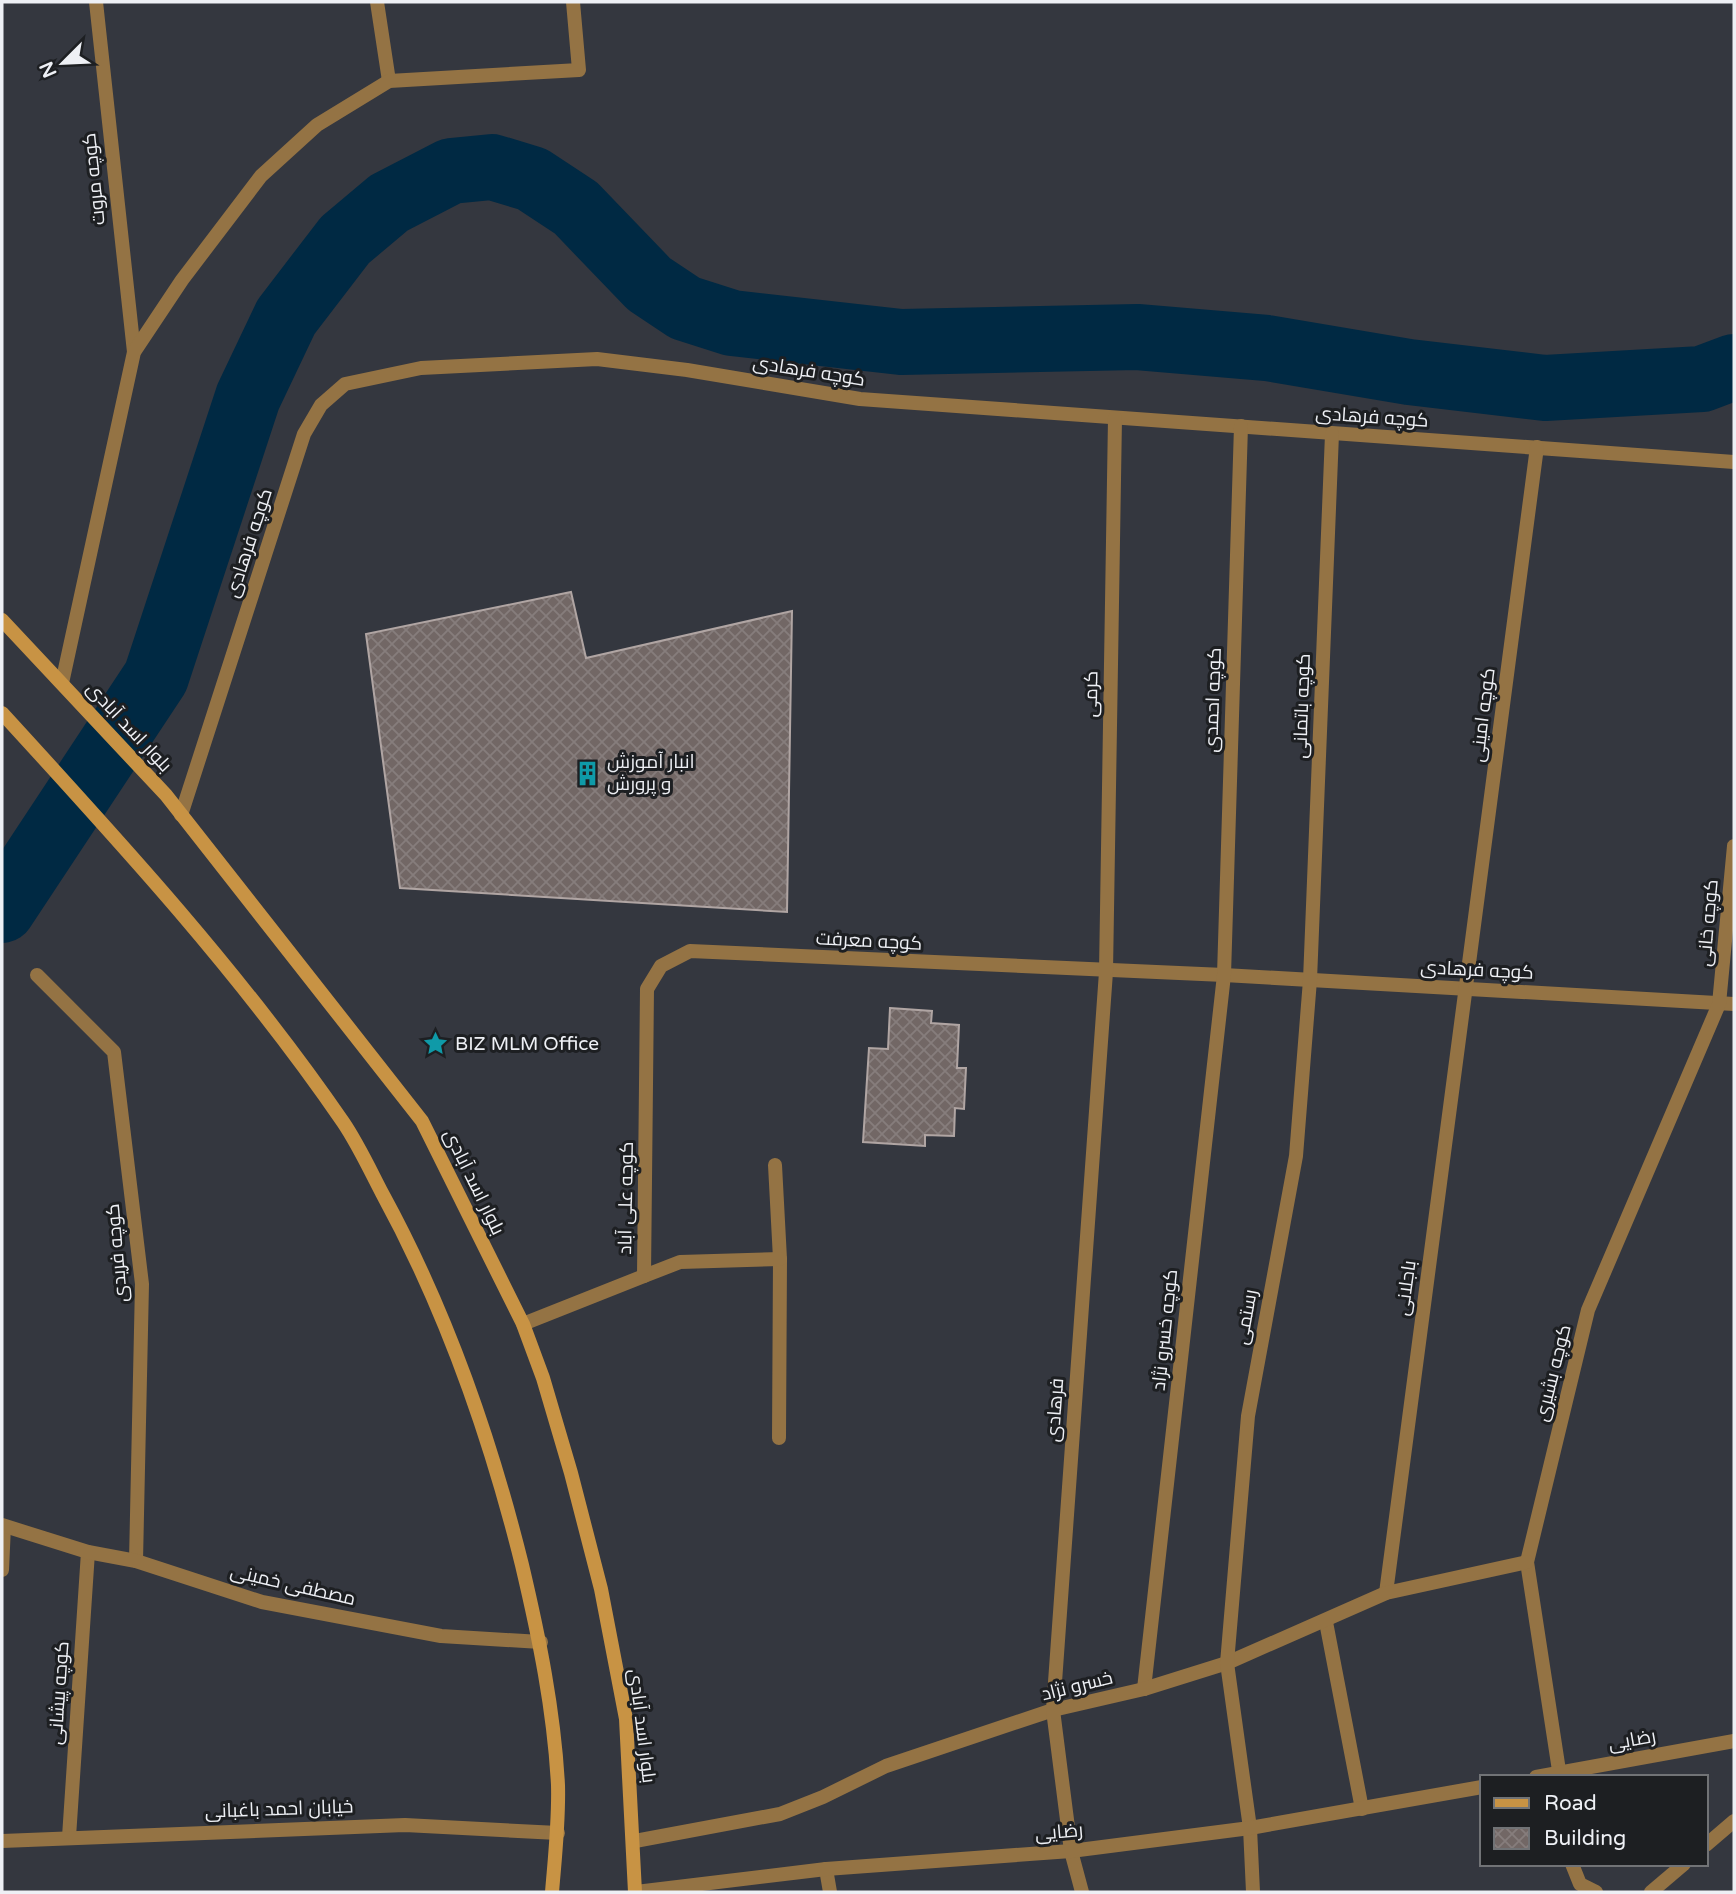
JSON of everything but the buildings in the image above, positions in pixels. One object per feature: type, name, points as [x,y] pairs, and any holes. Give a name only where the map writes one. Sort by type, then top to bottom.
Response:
[{"type":"main road","name":"بلوار اسد آبادی","points":[[2,620],[166,795],[422,1121],[523,1324],[557,1426],[601,1589],[626,1719],[635,1842],[635,1892]]},
{"type":"main road","points":[[2,713],[117,837],[251,996],[345,1125],[407,1237],[452,1338],[484,1431],[508,1510],[541,1642],[554,1738],[558,1833],[552,1892]]},
{"type":"street","name":"کوچه مروت","points":[[96,2],[134,352]]},
{"type":"street","points":[[377,2],[389,81]]},
{"type":"street","points":[[62,683],[134,352],[182,280],[261,177],[317,125],[389,81],[579,69],[573,2]]},
{"type":"street","name":"کوچه فرهادی","points":[[181,816],[304,434],[321,405],[345,384],[421,368],[597,359],[687,370],[860,399],[1734,462]]},
{"type":"street","name":"کرمی","points":[[1106,972],[1115,418]]},
{"type":"street","name":"کوچه احمدی","points":[[1224,975],[1241,426]]},
{"type":"street","name":"کوچه باتمانی","points":[[1310,980],[1332,434]]},
{"type":"street","name":"کوچه امینی","points":[[1467,989],[1537,447]]},
{"type":"street","name":"کوچه خانی","points":[[1727,1004],[1734,846]]},
{"type":"street","name":"کوچه معرفت","points":[[647,989],[661,966],[690,951],[1106,972]]},
{"type":"street","name":"کوچه فرهادی","points":[[1106,972],[1224,975],[1727,1004]]},
{"type":"street","name":"فرهادی","points":[[1082,1892],[1072,1851],[1053,1710],[1106,972]]},
{"type":"street","name":"کوچه فریدی","points":[[37,975],[114,1052],[142,1284],[136,1561]]},
{"type":"street","name":"کوچه خسرو نژاد","points":[[1143,1689],[1224,975]]},
{"type":"street","name":"رستمی","points":[[1253,1892],[1250,1828],[1227,1663],[1248,1416],[1296,1156],[1310,980]]},
{"type":"street","name":"کوچه علی آباد","points":[[523,1324],[644,1276],[647,989]]},
{"type":"street","name":"باجلانی","points":[[1386,1593],[1467,989]]},
{"type":"street","name":"کوچه بشیری","points":[[1560,1775],[1527,1562],[1588,1310],[1727,1004]]},
{"type":"street","points":[[775,1165],[780,1259],[779,1438]]},
{"type":"street","points":[[644,1276],[680,1262],[780,1259]]},
{"type":"street","points":[[2,1570],[3,1525]]},
{"type":"street","name":"مصطفی خمینی","points":[[3,1525],[89,1552],[136,1561],[262,1602],[441,1636],[541,1642]]},
{"type":"street","name":"کوچه پیشانی","points":[[69,1837],[89,1552]]},
{"type":"street","name":"خسرو نژاد","points":[[635,1842],[780,1814],[886,1766],[1053,1710],[1143,1689],[1227,1663],[1326,1622],[1386,1593],[1527,1562]]},
{"type":"street","points":[[1326,1622],[1362,1809]]},
{"type":"street","name":"رضایی","points":[[1560,1775],[1734,1741]]},
{"type":"street","name":"رضایی","points":[[635,1892],[826,1869],[1072,1851],[1250,1828],[1480,1787]]},
{"type":"street","points":[[1708,1843],[1734,1821]]},
{"type":"street","name":"خیابان احمد باغبانی","points":[[2,1841],[405,1825],[558,1833]]},
{"type":"street","points":[[1573,1866],[1580,1884],[1596,1892]]},
{"type":"street","points":[[1651,1892],[1682,1866]]},
{"type":"street","points":[[826,1869],[830,1892]]},
{"type":"waterway","points":[[2,910],[156,677],[248,397],[286,317],[345,240],[389,203],[451,171],[492,167],[532,179],[576,208],[649,284],[685,308],[732,323],[901,342],[1137,337],[1267,348],[1409,372],[1545,388],[1702,379],[1734,367]]},
{"type":"place","name":"انبار آموزش و پرورش","points":[[587,773]]},
{"type":"place","name":"BIZ MLM Office","points":[[435,1044]]}]
